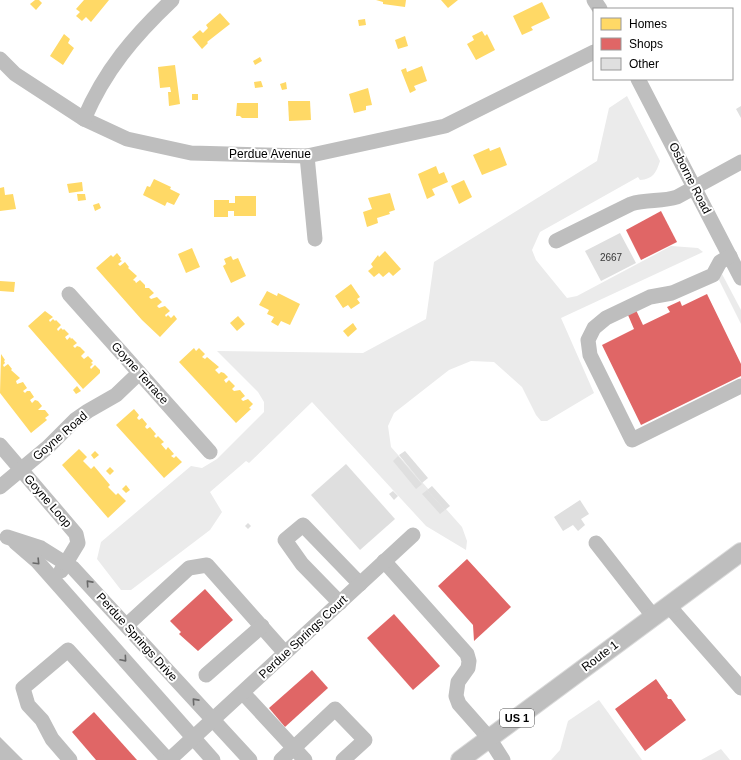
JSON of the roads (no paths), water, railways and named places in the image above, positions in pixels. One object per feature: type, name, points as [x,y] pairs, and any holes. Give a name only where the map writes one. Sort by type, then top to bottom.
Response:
[{"type":"main road","name":"Route 1","points":[[460,760],[741,552]]},
{"type":"street","points":[[84,119],[95,94],[108,71],[129,44],[172,0]]},
{"type":"street","name":"Perdue Avenue","points":[[0,59],[15,74],[84,119],[127,139],[191,153],[307,156],[444,126],[593,52]]},
{"type":"street","name":"Osborne Road","points":[[639,80],[741,278]]},
{"type":"street","points":[[307,156],[315,239]]},
{"type":"street","points":[[556,241],[642,200],[668,200],[677,197],[694,186],[741,162]]},
{"type":"street","points":[[730,256],[720,262],[712,275],[672,293],[650,298],[606,318],[594,328],[588,340],[590,355],[632,440],[741,386]]},
{"type":"street","name":"Goyne Terrace","points":[[69,294],[210,452]]},
{"type":"street","name":"Goyne Road","points":[[0,487],[48,447],[75,420],[88,410],[116,395],[140,373]]},
{"type":"street","name":"Goyne Loop","points":[[0,445],[76,534],[78,543],[55,581]]},
{"type":"street","points":[[340,603],[302,564],[285,540],[303,525],[360,584]]},
{"type":"street","name":"Perdue Springs Court","points":[[168,760],[194,739],[413,535]]},
{"type":"street","name":"Perdue Springs Drive","points":[[4,536],[41,548],[66,563],[85,578],[250,760]]},
{"type":"street","name":"Perdue Springs Drive","points":[[4,536],[24,548],[55,581],[213,760]]},
{"type":"street","points":[[596,543],[653,616]]},
{"type":"street","points":[[384,561],[467,654],[469,661],[468,668],[458,682],[456,696],[459,704],[489,738],[503,760]]},
{"type":"street","points":[[127,625],[189,568],[207,565],[286,653]]},
{"type":"street","points":[[668,605],[739,683]]},
{"type":"street","points":[[206,675],[262,626]]},
{"type":"street","points":[[70,760],[52,739],[42,720],[28,705],[23,688],[68,650],[168,760]]},
{"type":"street","points":[[243,693],[305,760]]},
{"type":"street","points":[[281,760],[335,709],[364,740],[344,760]]}]
